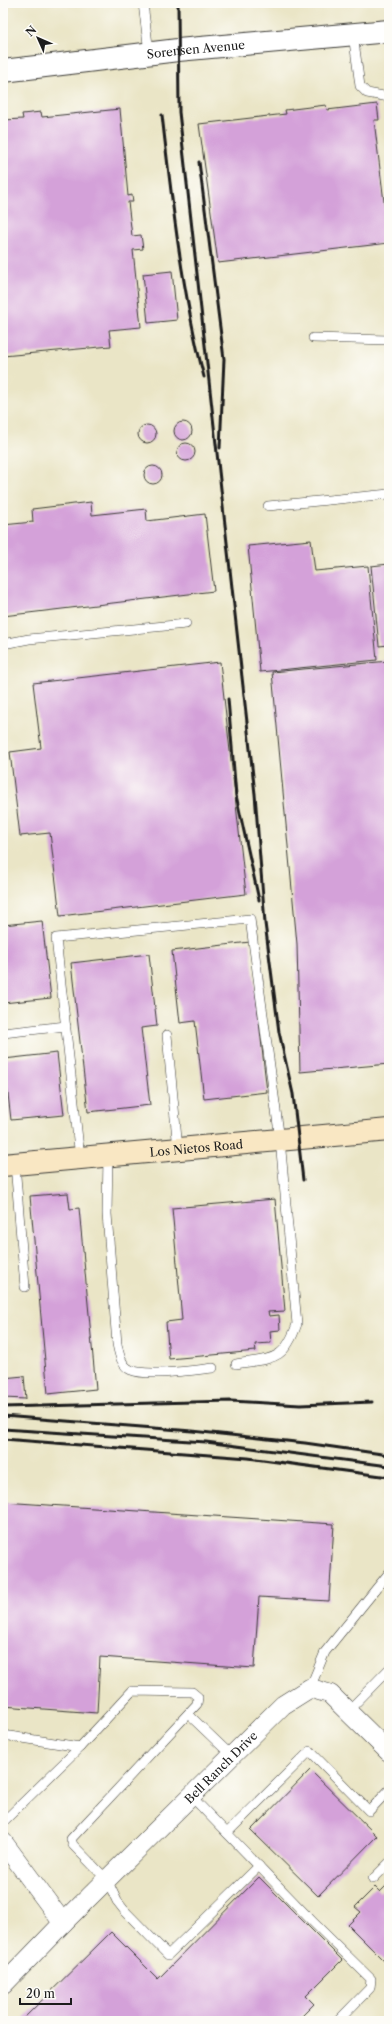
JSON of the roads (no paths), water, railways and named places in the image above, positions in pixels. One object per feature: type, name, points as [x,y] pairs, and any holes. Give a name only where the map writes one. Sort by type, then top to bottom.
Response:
[{"type":"main road","name":"Los Nietos Road","points":[[9,1165],[389,1130]]},
{"type":"street","name":"Sorensen Avenue","points":[[3,71],[149,54],[389,31]]},
{"type":"street","points":[[310,1688],[330,1694],[389,1752]]},
{"type":"street","name":"Bell Ranch Drive","points":[[3,1985],[63,1923],[283,1705],[310,1688]]},
{"type":"street","points":[[3,1842],[63,1923]]},
{"type":"lane","points":[[143,3],[149,54]]},
{"type":"lane","points":[[353,34],[360,86],[367,93],[386,95],[389,98]]},
{"type":"lane","points":[[313,338],[389,340]]},
{"type":"lane","points":[[268,506],[389,494]]},
{"type":"lane","points":[[3,644],[29,639],[186,624]]},
{"type":"lane","points":[[80,1158],[56,938],[250,919],[280,1140],[297,1324],[291,1341],[276,1357],[236,1364]]},
{"type":"lane","points":[[3,1034],[66,1026]]},
{"type":"lane","points":[[167,1035],[178,1149]]},
{"type":"lane","points":[[108,1156],[108,1222],[117,1344],[122,1361],[131,1370],[144,1373],[213,1368]]},
{"type":"lane","points":[[9,1165],[25,1287]]},
{"type":"lane","points":[[310,1688],[325,1652],[389,1573]]},
{"type":"lane","points":[[348,1712],[389,1669]]},
{"type":"lane","points":[[3,1822],[80,1747],[132,1691],[192,1692],[198,1697],[197,1704],[71,1839],[73,1845],[107,1880],[117,1901],[124,1910],[168,1955],[259,1866]]},
{"type":"lane","points":[[188,1714],[232,1756]]},
{"type":"lane","points":[[3,1735],[80,1747]]},
{"type":"lane","points":[[226,1833],[310,1751],[369,1810],[389,1790]]},
{"type":"lane","points":[[191,1796],[371,1979],[370,1988],[338,2021]]},
{"type":"lane","points":[[373,1879],[389,1863]]},
{"type":"railway","points":[[178,3],[179,112],[255,794],[265,923],[279,1032],[293,1094],[303,1180]]},
{"type":"railway","points":[[162,115],[184,280],[196,345],[204,377]]},
{"type":"railway","points":[[199,162],[224,359],[220,448]]},
{"type":"railway","points":[[228,699],[236,795],[259,900]]},
{"type":"railway","points":[[3,1407],[231,1401],[300,1405],[372,1402]]},
{"type":"railway","points":[[3,1416],[192,1431],[305,1443],[389,1455]]},
{"type":"railway","points":[[3,1429],[206,1442],[389,1466]]},
{"type":"railway","points":[[3,1439],[248,1458],[389,1477]]}]
